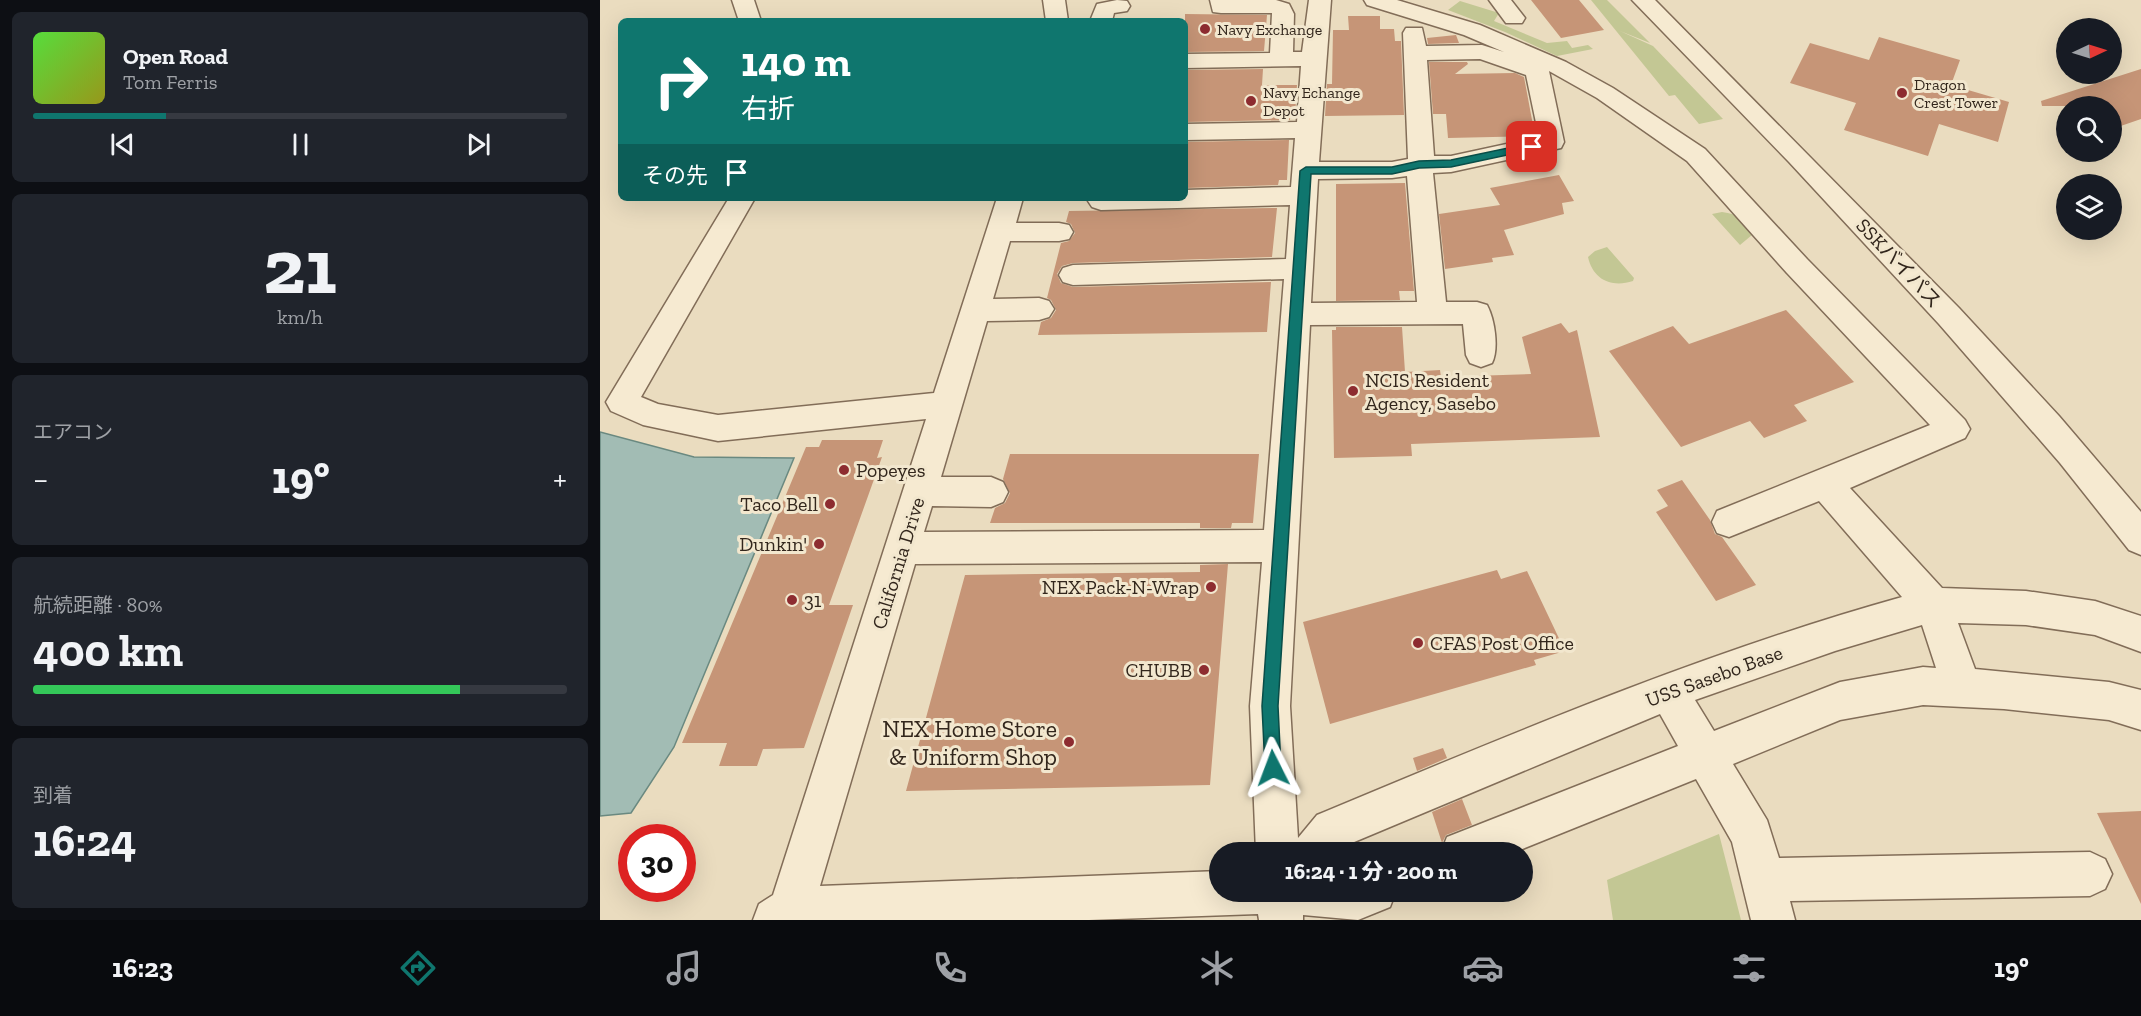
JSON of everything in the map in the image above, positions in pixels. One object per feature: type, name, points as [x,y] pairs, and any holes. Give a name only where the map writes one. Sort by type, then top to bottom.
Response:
[{"type":"street","points":[[742,0],[749,18]]},
{"type":"street","points":[[1054,0],[1057,18]]},
{"type":"street","points":[[1221,0],[1221,7],[1274,6],[1281,9],[1283,14],[1281,59]]},
{"type":"street","points":[[1277,842],[1270,706],[1313,59],[1320,0]]},
{"type":"street","points":[[1188,193],[1305,183],[1419,165],[1451,164],[1552,142],[1537,71],[1425,8],[1375,0]]},
{"type":"street","points":[[1500,0],[1514,18]]},
{"type":"street","name":"SSKバイパス","points":[[1643,0],[1773,128],[2066,443],[2137,527]]},
{"type":"street","points":[[1425,8],[1415,53],[1422,152],[1419,165],[1433,313]]},
{"type":"street","points":[[1102,18],[1105,9],[1118,9]]},
{"type":"street","points":[[1415,53],[1489,46],[1558,67],[1605,93],[1696,155],[1797,266],[1954,429],[1729,522]]},
{"type":"street","points":[[1188,61],[1313,59]]},
{"type":"street","points":[[1188,132],[1308,130]]},
{"type":"street","points":[[740,201],[611,399],[654,416],[718,428],[947,404]]},
{"type":"street","name":"California Drive","points":[[783,914],[902,548],[1009,201]]},
{"type":"street","points":[[999,232],[1059,232]]},
{"type":"street","points":[[1073,275],[1299,269]]},
{"type":"street","points":[[976,310],[1039,309]]},
{"type":"street","points":[[1296,314],[1477,313],[1481,355]]},
{"type":"street","points":[[1825,484],[1933,605],[1962,688]]},
{"type":"street","points":[[920,491],[991,492]]},
{"type":"street","points":[[902,548],[1280,546]]},
{"type":"street","name":"USS Sasebo Base","points":[[1322,842],[1332,830],[1668,691],[1835,633],[1933,605],[2026,608],[2095,618],[2141,634]]},
{"type":"street","points":[[1487,842],[1840,701],[1923,686],[2109,701],[2141,710]]},
{"type":"street","points":[[1668,691],[1707,754],[1752,835],[1769,900],[2090,874]]},
{"type":"street","points":[[783,914],[1209,894]]},
{"type":"street","points":[[1280,902],[1281,920]]},
{"type":"green space","points":[[1591,0],[1607,0],[1650,43],[1620,31],[1653,46],[1723,119],[1699,124],[1675,95],[1669,96]]},
{"type":"green space","points":[[1460,1],[1499,13],[1494,21],[1547,43],[1567,41],[1572,48],[1588,45],[1593,49],[1557,56],[1505,32],[1448,10]]},
{"type":"green space","points":[[1722,212],[1733,214],[1741,219],[1752,235],[1740,245],[1712,214]]},
{"type":"green space","points":[[1607,247],[1634,278],[1633,281],[1611,283],[1599,277],[1594,271],[1588,257],[1595,251]]},
{"type":"green space","points":[[1719,834],[1741,920],[1613,920],[1607,880]]},
{"type":"water","points":[[600,432],[694,457],[794,458],[674,747],[631,813],[600,816]]},
{"type":"building","points":[[1531,0],[1579,0],[1604,30],[1561,38]]},
{"type":"building","points":[[1185,14],[1267,15],[1264,51],[1188,52],[1188,18],[1185,18]]},
{"type":"building","points":[[1348,16],[1380,16],[1380,29],[1394,29],[1395,41],[1401,41],[1404,115],[1325,116],[1327,84],[1332,84],[1333,30],[1349,30]]},
{"type":"building","points":[[1456,35],[1459,43],[1428,44],[1427,38]]},
{"type":"building","name":"Dragon Crest Tower","points":[[1879,37],[1960,60],[1951,85],[2009,102],[1998,142],[1939,124],[1928,156],[1844,130],[1856,103],[1790,83],[1810,43],[1869,60]]},
{"type":"building","points":[[1429,62],[1467,62],[1468,64],[1455,74],[1515,73],[1524,77],[1535,136],[1448,138],[1446,114],[1433,114]]},
{"type":"building","points":[[1263,69],[1262,85],[1297,85],[1295,116],[1290,116],[1290,120],[1188,122],[1188,70]]},
{"type":"building","points":[[2141,69],[2141,119],[2122,126],[2122,96],[2057,96],[2094,84],[2122,84],[2122,75]]},
{"type":"building","points":[[2056,96],[2056,106],[2042,106],[2041,101]]},
{"type":"building","points":[[1289,140],[1287,180],[1279,180],[1278,185],[1188,188],[1188,142]]},
{"type":"building","points":[[1559,175],[1574,201],[1562,203],[1564,214],[1504,230],[1514,255],[1492,258],[1493,262],[1445,269],[1439,214],[1500,205],[1490,188]]},
{"type":"building","points":[[1405,183],[1414,291],[1399,291],[1400,300],[1336,301],[1336,184]]},
{"type":"building","points":[[1277,208],[1272,257],[1073,263],[1062,266],[1057,274],[1061,283],[1073,287],[1271,282],[1267,332],[1038,335],[1041,322],[1051,318],[1056,310],[1051,300],[1047,298],[1061,243],[1069,241],[1075,233],[1071,224],[1066,222],[1069,211]]},
{"type":"building","points":[[1786,310],[1854,382],[1794,405],[1807,421],[1764,438],[1750,421],[1681,447],[1609,351],[1673,326],[1689,344]]},
{"type":"building","points":[[1561,323],[1569,333],[1577,330],[1600,437],[1411,444],[1412,456],[1334,458],[1332,330],[1336,330],[1336,327],[1402,327],[1405,372],[1440,370],[1441,377],[1531,374],[1522,337]]},
{"type":"building","points":[[822,440],[883,440],[877,458],[882,457],[829,605],[853,605],[804,748],[763,749],[757,766],[719,766],[727,743],[682,743],[806,447],[819,447]]},
{"type":"building","points":[[1010,454],[1259,454],[1253,523],[1232,523],[1231,528],[1200,528],[1200,523],[990,523],[995,508],[1005,503],[1010,493],[1003,479]]},
{"type":"building","points":[[1682,480],[1710,520],[1715,534],[1722,537],[1756,585],[1716,601],[1656,512],[1668,506],[1657,490]]},
{"type":"building","points":[[1228,564],[1210,785],[906,791],[965,575],[1200,572],[1200,565]]},
{"type":"building","name":"CFAS Post Office","points":[[1497,570],[1501,579],[1527,571],[1565,651],[1534,660],[1536,665],[1330,724],[1303,622]]},
{"type":"building","points":[[1443,748],[1447,758],[1417,771],[1413,758]]},
{"type":"building","points":[[1462,799],[1472,825],[1446,835],[1442,842],[1432,812]]},
{"type":"building","points":[[2141,811],[2141,904],[2097,813]]},
{"type":"place","name":"Navy Exchange","points":[[1205,29]]},
{"type":"place","name":"Dragon Crest Tower","points":[[1902,93]]},
{"type":"place","name":"Navy Echange Depot","points":[[1251,101]]},
{"type":"place","name":"NCIS Resident Agency, Sasebo","points":[[1353,391]]},
{"type":"place","name":"Popeyes","points":[[844,470]]},
{"type":"place","name":"Taco Bell","points":[[830,504]]},
{"type":"place","name":"Dunkin'","points":[[819,544]]},
{"type":"place","name":"NEX Pack-N-Wrap","points":[[1211,587]]},
{"type":"place","name":"31","points":[[792,600]]},
{"type":"place","name":"CFAS Post Office","points":[[1418,643]]},
{"type":"place","name":"CHUBB","points":[[1204,670]]},
{"type":"place","name":"NEX Home Store & Uniform Shop","points":[[1069,742]]},
{"type":"route","points":[[1273,768],[1270,706],[1306,171],[1392,170],[1419,165],[1451,164],[1532,147]]}]
